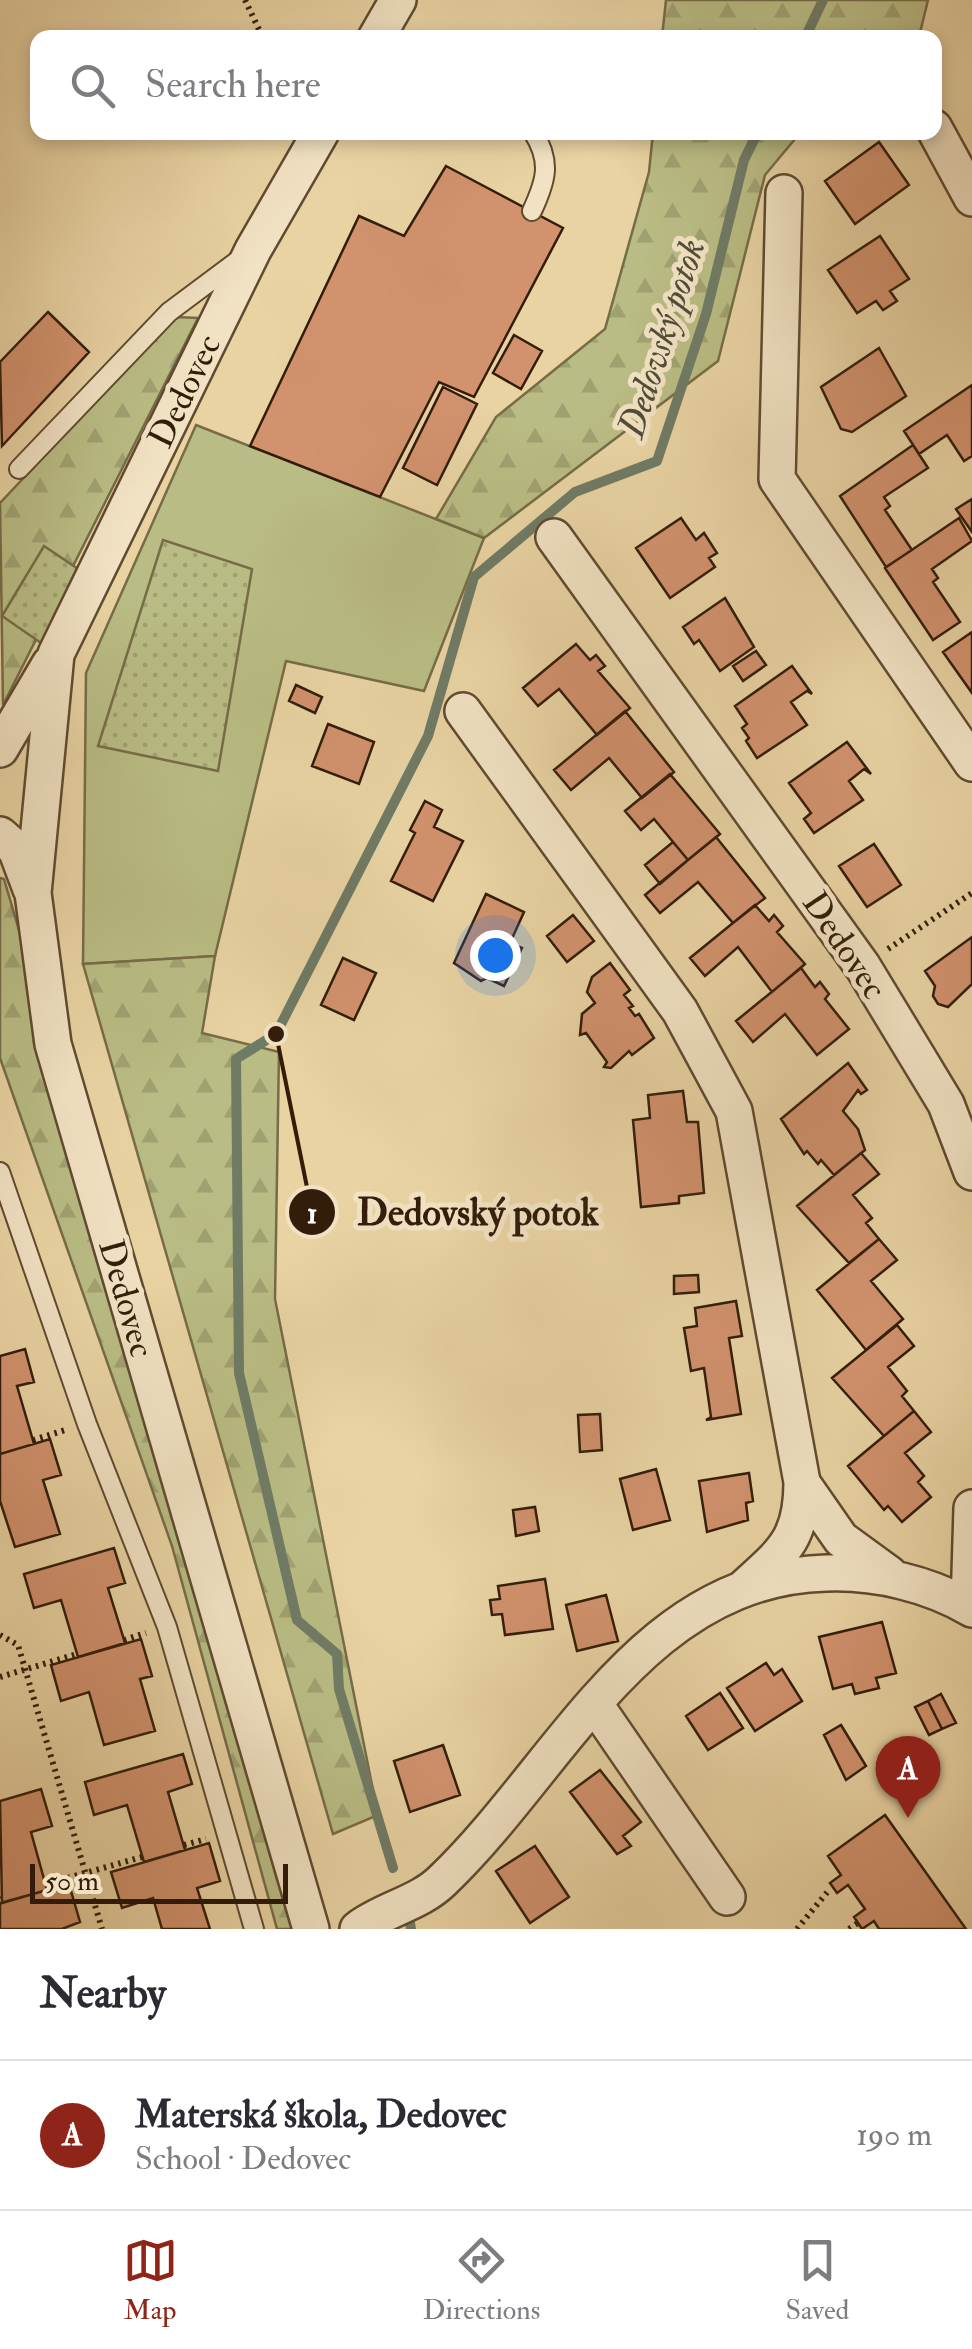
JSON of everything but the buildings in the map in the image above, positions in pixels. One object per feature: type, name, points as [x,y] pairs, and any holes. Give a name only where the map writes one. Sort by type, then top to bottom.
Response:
[{"type":"street","points":[[381,30],[398,0]]},
{"type":"street","name":"Dedovec","points":[[4,732],[56,654],[253,250],[316,140]]},
{"type":"street","points":[[941,140],[972,198]]},
{"type":"street","points":[[784,193],[777,479],[972,763]]},
{"type":"street","name":"Dedovec","points":[[554,537],[862,967],[946,1104],[972,1172]]},
{"type":"street","name":"Dedovec","points":[[56,654],[32,893],[53,1044],[311,1929]]},
{"type":"street","points":[[462,711],[680,1011],[734,1112],[802,1482],[802,1513],[794,1537],[746,1586]]},
{"type":"street","points":[[0,835],[16,849],[32,893]]},
{"type":"street","points":[[802,1482],[841,1538],[901,1581]]},
{"type":"street","points":[[359,1928],[440,1893],[635,1659],[672,1626],[710,1600],[746,1586],[854,1572],[901,1581],[970,1608],[972,1508]]},
{"type":"street","points":[[596,1706],[727,1897]]},
{"type":"lane","points":[[532,212],[548,176],[538,140]]},
{"type":"lane","points":[[19,469],[169,312],[253,250]]},
{"type":"lane","points":[[0,1172],[87,1424],[167,1626],[254,1929]]},
{"type":"path","points":[[245,0],[260,30]]},
{"type":"path","points":[[862,967],[972,894]]},
{"type":"path","points":[[0,1634],[18,1645],[102,1929]]},
{"type":"path","points":[[0,1678],[77,1654]]},
{"type":"path","points":[[46,1884],[142,1857]]},
{"type":"path","points":[[802,1928],[809,1909],[829,1890]]},
{"type":"path","points":[[849,1929],[858,1923]]},
{"type":"green space","points":[[666,0],[928,0],[921,30],[663,30]]},
{"type":"green space","points":[[652,140],[794,140],[765,175],[718,361],[484,538],[436,519],[496,417],[605,329],[649,172]]},
{"type":"green space","points":[[175,317],[198,318],[3,705],[0,503]]},
{"type":"green space","points":[[196,425],[484,538],[424,691],[286,661],[215,956],[83,964],[86,673]]},
{"type":"green space","points":[[163,540],[252,569],[218,771],[98,746]]},
{"type":"green space","points":[[44,546],[81,571],[41,643],[2,616]]},
{"type":"green space","points":[[0,878],[4,879],[311,1929],[277,1929],[172,1546],[0,1058]]},
{"type":"green space","points":[[215,956],[202,1033],[279,1052],[275,1299],[378,1815],[333,1834],[83,964]]},
{"type":"waterway","name":"Dedovský potok","points":[[809,30],[823,0]]},
{"type":"waterway","name":"Dedovský potok","points":[[393,1868],[339,1689],[337,1654],[297,1620],[239,1373],[236,1059],[276,1034],[428,736],[474,577],[575,492],[657,461],[706,314],[744,160],[754,140]]},
{"type":"waterway","name":"Dedovský potok","points":[[410,1923],[411,1929]]},
{"type":"place","name":"Dedovský potok","points":[[276,1034]]},
{"type":"place","name":"Materská škola, Dedovec","points":[[908,1818]]}]
